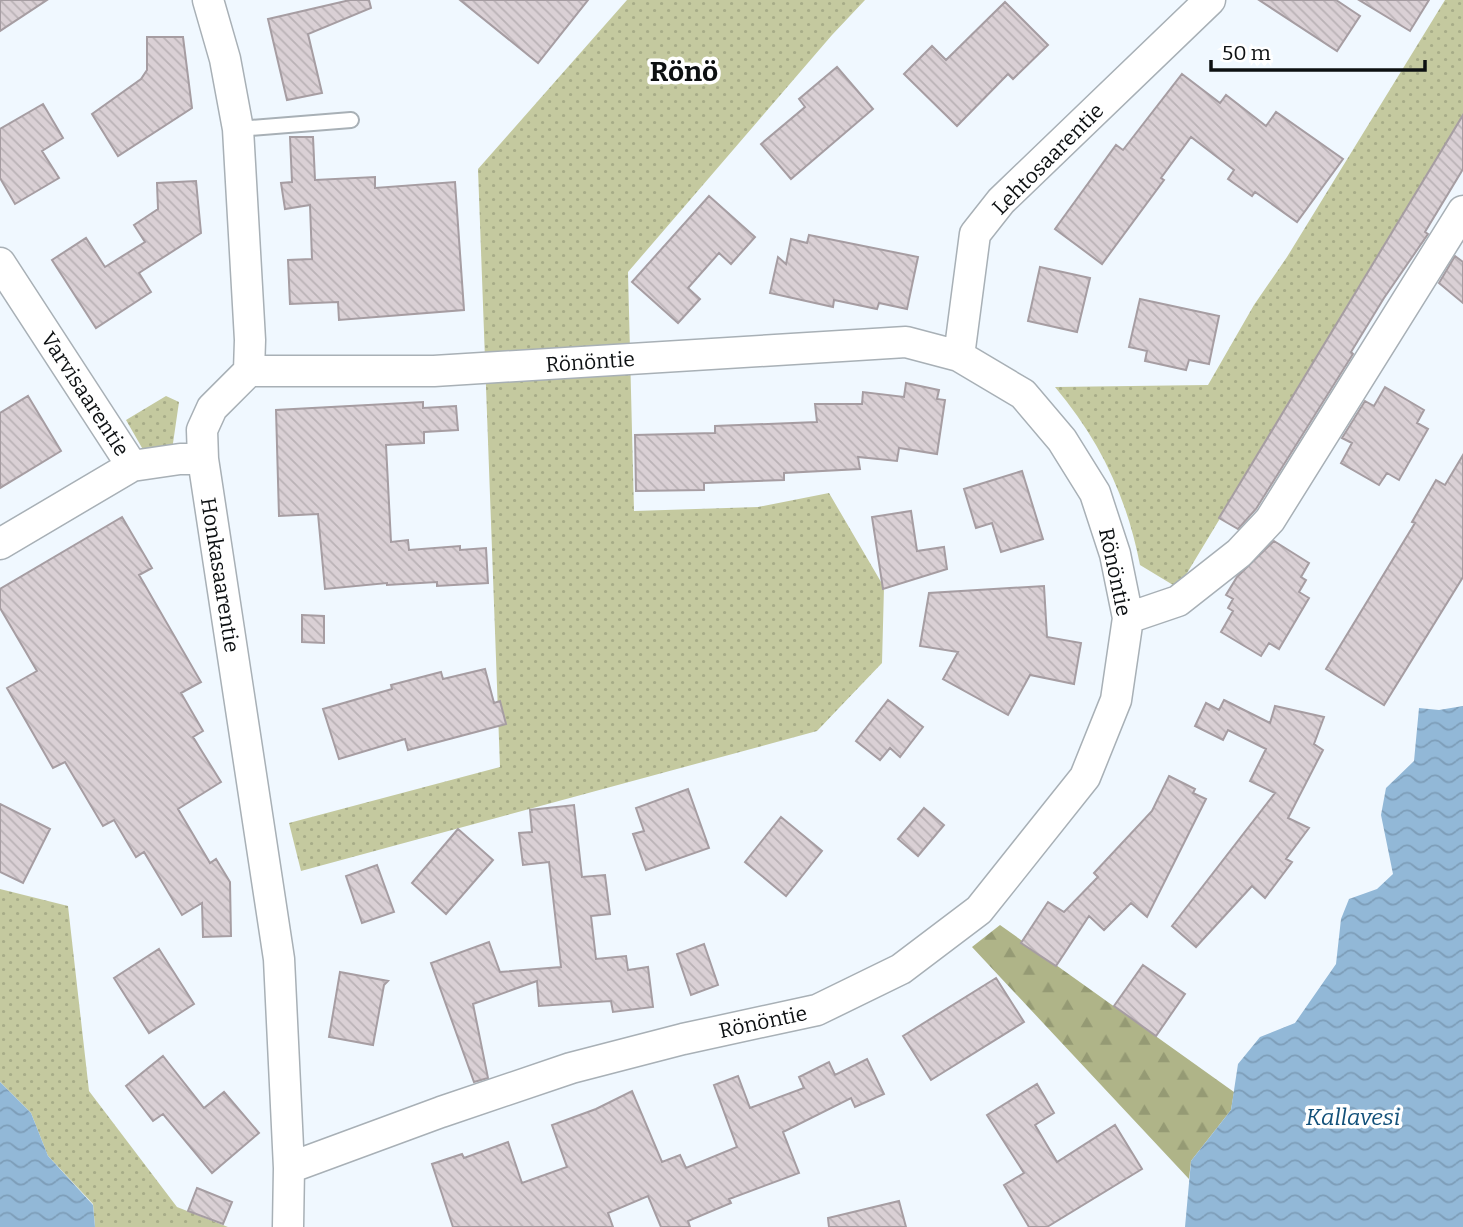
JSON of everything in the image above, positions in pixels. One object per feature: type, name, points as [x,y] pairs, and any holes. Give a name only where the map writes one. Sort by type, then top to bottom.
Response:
[{"type":"street","points":[[208,0],[225,59],[238,129],[250,340],[249,371]]},
{"type":"street","name":"Lehtosaarentie","points":[[958,356],[975,234],[1001,201],[1210,0]]},
{"type":"street","points":[[1128,618],[1178,601],[1239,553],[1270,520],[1463,211]]},
{"type":"street","name":"Varvisaarentie","points":[[0,262],[132,466],[180,459],[203,459]]},
{"type":"street","name":"Rönöntie","points":[[249,371],[434,371],[906,342],[958,356],[1023,394],[1062,440],[1095,493],[1115,554],[1128,618],[1116,700],[1085,777],[979,909],[901,969],[817,1010],[683,1039],[571,1068],[289,1168]]},
{"type":"street","name":"Honkasaarentie","points":[[249,371],[212,408],[202,430],[203,459],[279,959],[289,1168]]},
{"type":"street","points":[[0,544],[132,466]]},
{"type":"street","points":[[288,1214],[289,1168]]},
{"type":"lane","points":[[238,129],[351,120]]},
{"type":"green space","points":[[627,0],[865,0],[628,272],[634,511],[758,507],[829,493],[884,587],[882,663],[817,731],[301,871],[289,823],[500,767],[478,169]]},
{"type":"green space","points":[[1445,0],[1463,0],[1463,116],[1178,588],[1140,565],[1127,516],[1109,470],[1085,427],[1055,387],[1208,385],[1254,305],[1287,257]]},
{"type":"green space","points":[[166,396],[179,402],[172,450],[149,460],[126,420]]},
{"type":"green space","points":[[0,889],[68,906],[89,1091],[177,1207],[228,1227],[95,1227],[93,1204],[48,1156],[31,1113],[0,1082]]},
{"type":"green space","points":[[1000,925],[1234,1092],[1231,1110],[1191,1161],[1189,1179],[972,947]]},
{"type":"water","name":"Kallavesi","points":[[1463,706],[1463,1227],[1185,1227],[1191,1161],[1231,1110],[1238,1064],[1260,1037],[1295,1023],[1336,964],[1341,919],[1349,899],[1377,889],[1393,874],[1381,815],[1386,788],[1414,761],[1419,708],[1439,710]]},
{"type":"water","points":[[0,1082],[31,1113],[48,1156],[93,1205],[95,1227],[0,1227]]},
{"type":"building","points":[[0,0],[47,0],[0,31]]},
{"type":"building","points":[[350,0],[369,0],[371,8],[308,34],[322,93],[287,100],[268,19]]},
{"type":"building","points":[[460,0],[588,0],[538,63]]},
{"type":"building","points":[[1259,0],[1336,0],[1360,16],[1337,51]]},
{"type":"building","points":[[1359,0],[1429,0],[1410,31]]},
{"type":"building","points":[[1005,2],[1048,45],[1013,79],[1008,74],[957,126],[904,74],[932,46],[946,60]]},
{"type":"building","points":[[147,37],[183,37],[192,108],[118,156],[92,114],[141,79],[147,70]]},
{"type":"building","points":[[837,67],[873,109],[791,179],[761,144],[805,107],[799,99]]},
{"type":"building","points":[[1182,74],[1220,103],[1226,95],[1266,126],[1276,112],[1343,159],[1297,222],[1255,192],[1252,196],[1228,179],[1234,170],[1191,137],[1161,178],[1164,180],[1102,264],[1055,229],[1116,145],[1123,150]]},
{"type":"building","points":[[43,104],[63,138],[42,151],[59,178],[15,204],[0,178],[0,129]]},
{"type":"building","points":[[1463,115],[1463,169],[1425,232],[1428,234],[1384,298],[1351,352],[1353,354],[1256,509],[1238,529],[1219,518]]},
{"type":"building","points":[[290,137],[313,137],[315,180],[375,177],[375,188],[455,182],[464,310],[339,320],[338,302],[290,304],[288,260],[312,259],[310,205],[285,209],[281,183],[292,182]]},
{"type":"building","points":[[196,181],[201,233],[139,273],[151,292],[96,328],[52,260],[86,238],[105,267],[145,242],[134,225],[158,209],[157,183]]},
{"type":"building","points":[[709,196],[755,237],[731,264],[719,253],[688,288],[700,299],[678,323],[632,282]]},
{"type":"building","points":[[809,235],[918,257],[907,309],[879,303],[877,309],[834,300],[833,307],[770,293],[778,257],[786,264],[791,239],[807,243]]},
{"type":"building","points":[[1455,256],[1463,262],[1463,303],[1439,283]]},
{"type":"building","points":[[1040,267],[1090,278],[1077,332],[1028,321]]},
{"type":"building","points":[[1140,299],[1219,316],[1209,364],[1189,360],[1186,370],[1145,361],[1147,351],[1129,347]]},
{"type":"building","points":[[906,383],[939,390],[937,399],[945,400],[937,454],[899,448],[897,461],[858,457],[860,469],[784,473],[784,480],[704,483],[704,490],[636,491],[635,435],[715,433],[715,426],[817,422],[815,404],[862,404],[863,392],[904,397]]},
{"type":"building","points":[[1385,387],[1424,410],[1417,423],[1428,429],[1399,480],[1387,473],[1379,485],[1341,463],[1352,443],[1342,438],[1365,401],[1374,406]]},
{"type":"building","points":[[28,396],[61,451],[0,488],[0,413]]},
{"type":"building","points":[[423,402],[423,408],[456,406],[458,430],[424,432],[424,443],[386,445],[391,542],[408,540],[409,550],[460,546],[460,550],[486,548],[488,583],[437,586],[437,582],[387,583],[325,589],[318,514],[279,516],[276,410]]},
{"type":"building","points":[[1463,455],[1463,577],[1384,705],[1326,669],[1415,523],[1412,522],[1436,480],[1445,485]]},
{"type":"building","points":[[1022,471],[1043,539],[1001,552],[992,523],[976,528],[964,489]]},
{"type":"building","points":[[911,511],[917,551],[944,547],[947,569],[883,589],[872,517]]},
{"type":"building","points":[[122,517],[152,568],[139,575],[201,682],[181,693],[203,731],[193,737],[221,782],[178,809],[210,863],[216,859],[230,882],[231,936],[203,937],[202,903],[182,915],[144,852],[136,857],[114,820],[103,826],[65,762],[53,768],[7,688],[37,671],[0,608],[0,589]]},
{"type":"building","points":[[1274,541],[1309,563],[1301,577],[1306,580],[1299,592],[1309,598],[1279,649],[1269,643],[1261,656],[1221,632],[1233,611],[1228,608],[1233,599],[1226,595],[1237,577]]},
{"type":"building","points":[[1044,586],[1047,637],[1081,643],[1074,684],[1030,675],[1008,715],[943,679],[958,652],[920,646],[929,593]]},
{"type":"building","points":[[302,615],[324,616],[324,643],[302,642]]},
{"type":"building","points":[[485,669],[494,703],[500,701],[506,724],[408,750],[405,739],[339,759],[323,709],[392,689],[391,685],[441,672],[443,679]]},
{"type":"building","points":[[888,700],[923,727],[900,757],[890,748],[880,760],[856,741]]},
{"type":"building","points":[[1224,700],[1270,723],[1275,706],[1324,717],[1314,744],[1323,750],[1288,818],[1309,828],[1286,859],[1292,862],[1265,898],[1252,886],[1196,947],[1172,926],[1275,793],[1250,781],[1266,749],[1228,730],[1223,740],[1195,726],[1206,703],[1219,710]]},
{"type":"building","points":[[1169,776],[1195,789],[1193,793],[1206,799],[1147,917],[1131,903],[1104,930],[1089,916],[1056,966],[1021,943],[1048,902],[1064,912],[1098,877],[1094,873],[1152,811]]},
{"type":"building","points":[[688,789],[709,848],[646,870],[633,834],[644,831],[636,808]]},
{"type":"building","points":[[0,804],[50,829],[23,883],[0,872]]},
{"type":"building","points":[[574,805],[582,877],[605,875],[610,914],[591,916],[596,959],[626,956],[628,970],[648,967],[653,1007],[613,1012],[611,1001],[539,1006],[537,981],[473,1004],[488,1078],[474,1082],[431,963],[489,942],[500,972],[561,967],[549,862],[523,865],[519,833],[532,832],[530,810]]},
{"type":"building","points":[[924,808],[944,825],[918,856],[898,839]]},
{"type":"building","points":[[781,817],[822,851],[786,896],[745,862]]},
{"type":"building","points":[[458,829],[493,860],[446,914],[412,883]]},
{"type":"building","points":[[377,865],[394,912],[362,923],[346,876]]},
{"type":"building","points":[[704,944],[718,985],[691,995],[677,954]]},
{"type":"building","points":[[159,949],[194,1004],[149,1033],[114,978]]},
{"type":"building","points":[[1143,965],[1185,994],[1156,1036],[1114,1006]]},
{"type":"building","points":[[340,972],[388,981],[384,985],[373,1045],[329,1037]]},
{"type":"building","points":[[996,978],[1024,1022],[931,1080],[903,1036]]},
{"type":"building","points":[[163,1056],[204,1108],[224,1092],[259,1133],[212,1173],[163,1114],[153,1121],[126,1086]]},
{"type":"building","points":[[867,1059],[884,1094],[855,1107],[851,1098],[783,1132],[799,1173],[729,1199],[731,1203],[688,1221],[690,1227],[661,1227],[648,1196],[608,1213],[613,1227],[453,1227],[432,1164],[462,1154],[464,1158],[508,1142],[522,1183],[567,1167],[552,1125],[596,1109],[632,1091],[662,1162],[680,1155],[686,1168],[737,1147],[714,1085],[738,1076],[750,1108],[804,1088],[799,1077],[829,1062],[835,1075]]},
{"type":"building","points":[[1037,1084],[1054,1113],[1035,1125],[1057,1162],[1115,1125],[1142,1169],[1047,1227],[1029,1227],[1004,1185],[1024,1173],[987,1115]]},
{"type":"building","points":[[197,1188],[232,1202],[223,1224],[188,1211]]},
{"type":"building","points":[[899,1201],[906,1227],[829,1227],[828,1218]]},
{"type":"district","name":"Rönö","points":[[684,71]]}]
